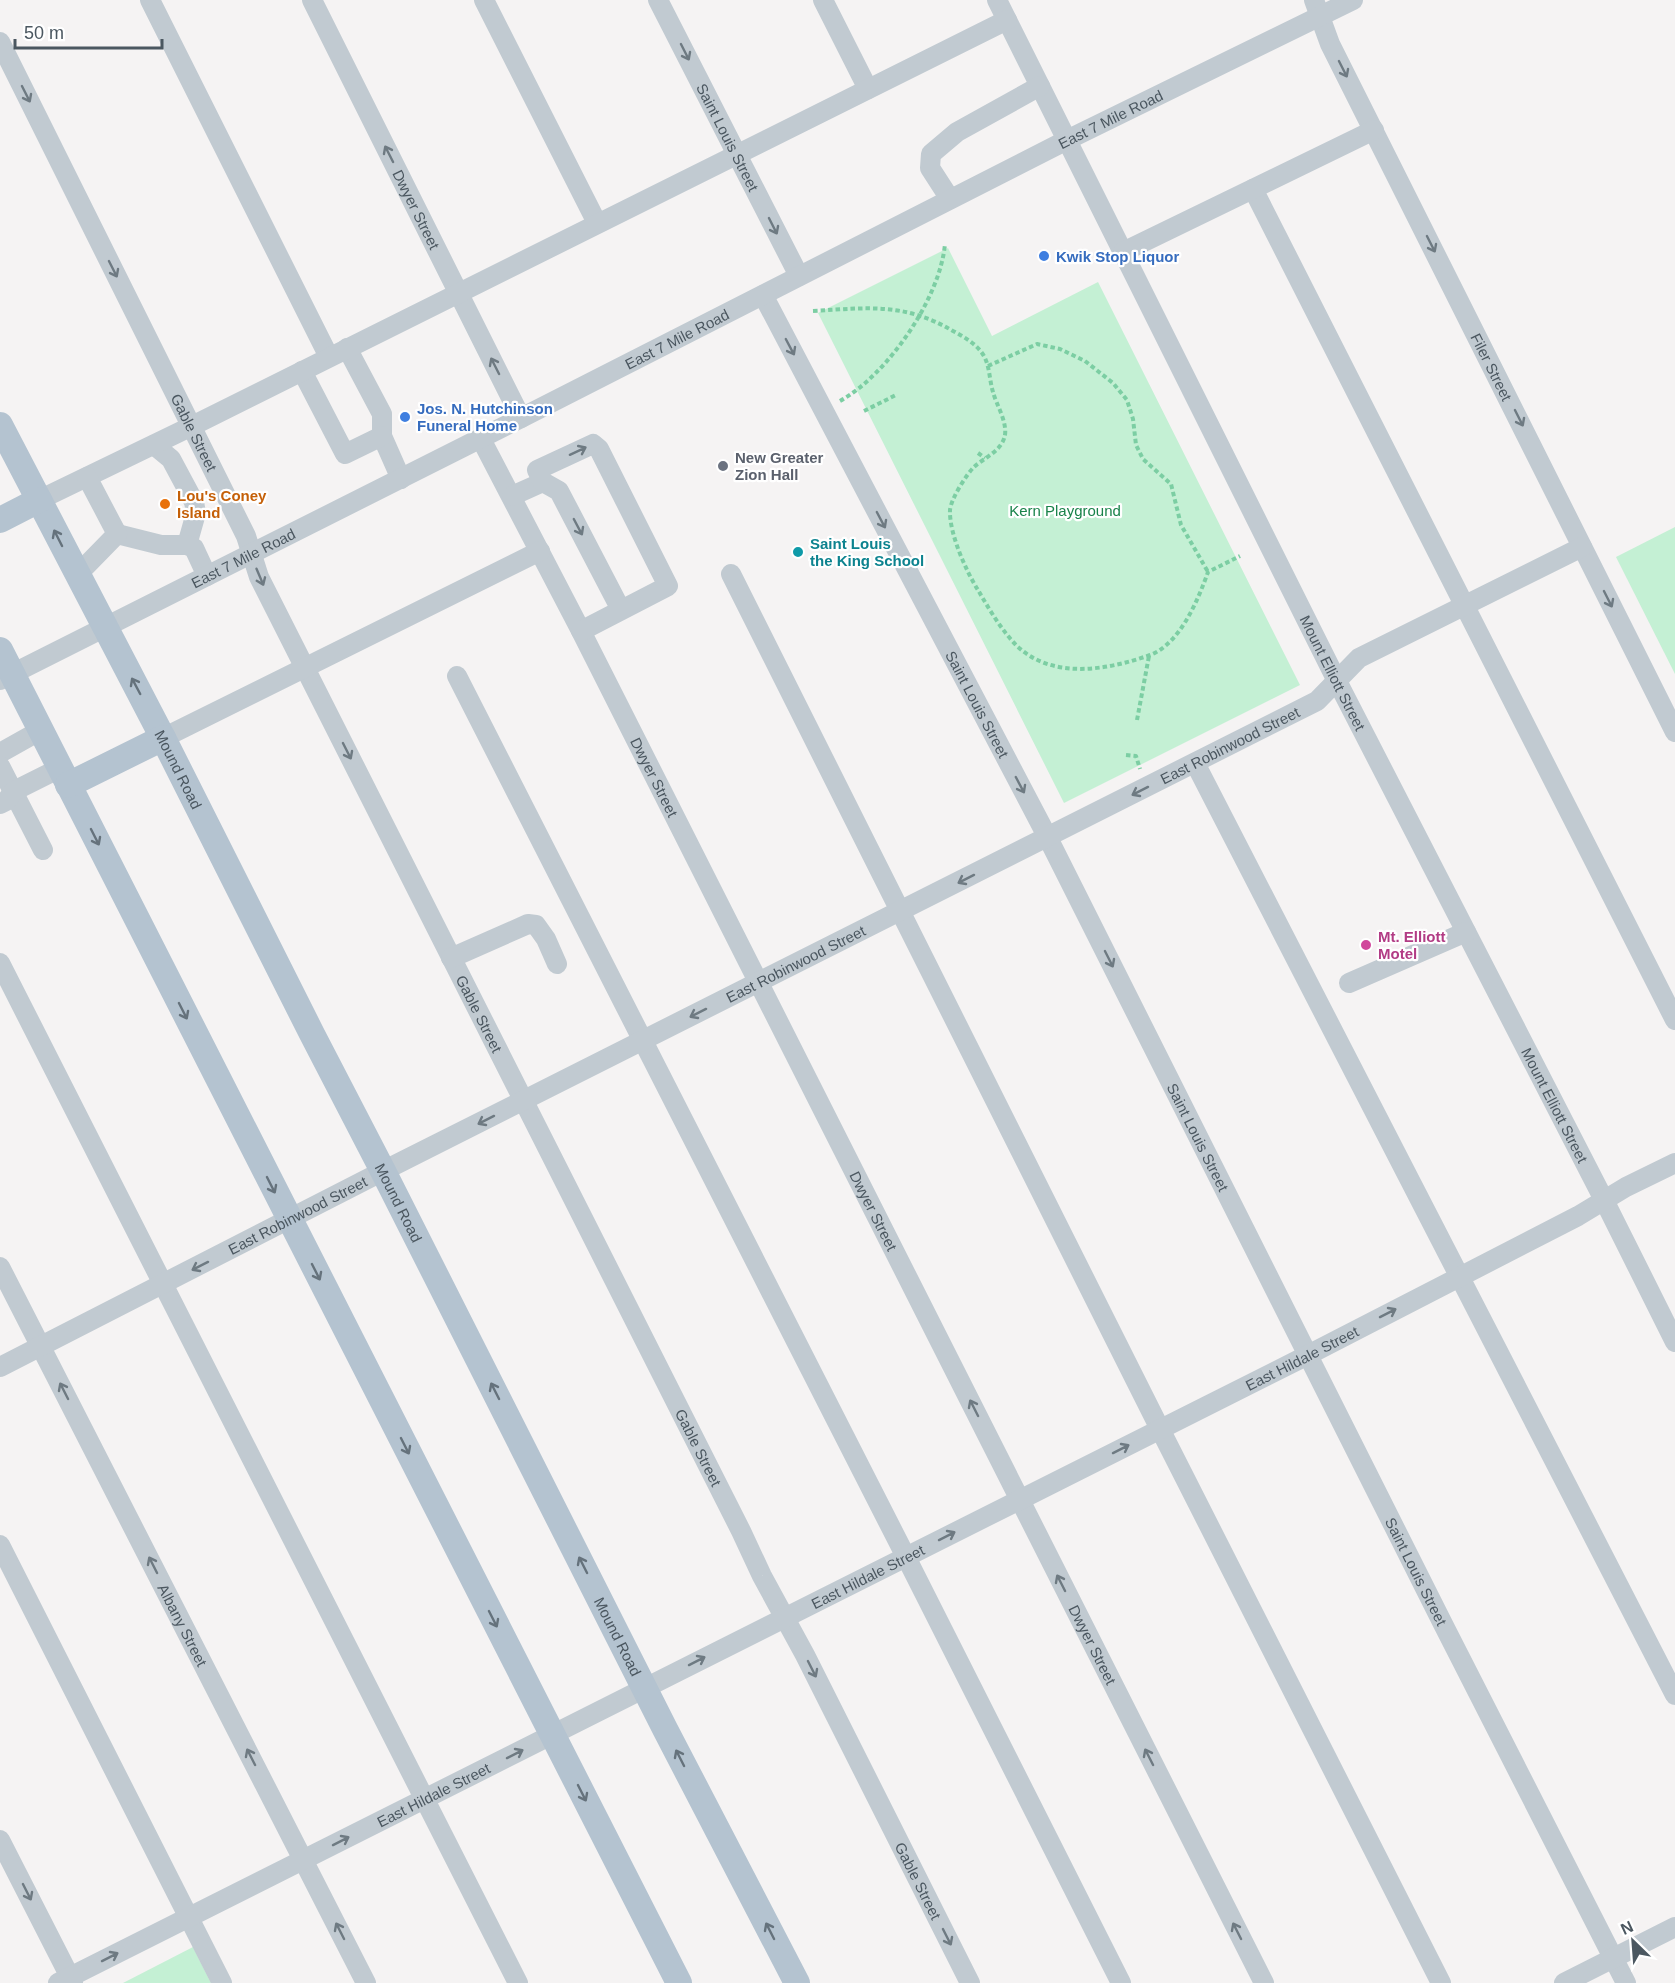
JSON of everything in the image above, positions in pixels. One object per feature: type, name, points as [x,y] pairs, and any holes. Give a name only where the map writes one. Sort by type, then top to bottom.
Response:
[{"type":"main road","name":"Mound Road","points":[[0,425],[163,738],[306,1024],[797,1983]]},
{"type":"main road","points":[[0,520],[39,500]]},
{"type":"main road","points":[[0,650],[6,677],[41,730],[679,1983]]},
{"type":"main road","points":[[64,776],[163,738]]},
{"type":"street","points":[[150,0],[329,357]]},
{"type":"street","name":"Dwyer Street","points":[[312,0],[521,418]]},
{"type":"street","points":[[484,0],[597,223]]},
{"type":"street","name":"Saint Louis Street","points":[[658,0],[799,276]]},
{"type":"street","points":[[823,0],[868,89]]},
{"type":"street","name":"Mount Elliott Street","points":[[997,0],[1337,681],[1675,1342]]},
{"type":"street","name":"East 7 Mile Road","points":[[6,677],[481,439],[1067,140],[1317,8],[1353,0]]},
{"type":"street","name":"Filer Street","points":[[1317,8],[1330,44],[1675,732]]},
{"type":"street","points":[[39,500],[154,445],[1007,20]]},
{"type":"street","name":"Gable Street","points":[[0,42],[246,536],[259,576],[762,1576],[970,1983]]},
{"type":"street","points":[[950,199],[930,168],[931,154],[957,132],[1040,86]]},
{"type":"street","points":[[1123,252],[1374,130]]},
{"type":"street","points":[[1253,189],[1675,1020]]},
{"type":"street","name":"Saint Louis Street","points":[[763,295],[1048,838],[1626,1983]]},
{"type":"street","points":[[347,348],[382,414],[382,436],[401,479]]},
{"type":"street","points":[[302,371],[345,454],[382,436]]},
{"type":"street","name":"Dwyer Street","points":[[481,439],[540,551],[1264,1983]]},
{"type":"street","points":[[580,631],[668,586],[599,449],[592,444],[537,470],[543,482],[559,491],[621,610]]},
{"type":"street","points":[[154,445],[171,459],[194,502],[196,513],[187,545]]},
{"type":"street","points":[[87,477],[117,534],[160,545],[187,545],[194,548],[207,576]]},
{"type":"street","points":[[512,496],[543,482]]},
{"type":"street","points":[[77,575],[117,534]]},
{"type":"street","name":"East Robinwood Street","points":[[0,1368],[383,1172],[1317,701],[1359,658],[1582,547]]},
{"type":"street","points":[[163,738],[540,551]]},
{"type":"street","points":[[731,574],[1160,1429],[1442,1983]]},
{"type":"street","points":[[457,676],[1121,1983]]},
{"type":"street","points":[[0,753],[41,730]]},
{"type":"street","points":[[1195,763],[1675,1695]]},
{"type":"street","points":[[0,766],[7,797],[43,850]]},
{"type":"street","points":[[7,797],[64,776]]},
{"type":"street","points":[[452,958],[528,924],[536,925],[546,939],[556,963]]},
{"type":"street","points":[[1349,983],[1466,932]]},
{"type":"street","points":[[0,963],[518,1983]]},
{"type":"street","name":"East Hildale Street","points":[[67,1981],[1308,1354],[1578,1216],[1675,1162]]},
{"type":"street","name":"Albany Street","points":[[0,1267],[366,1983]]},
{"type":"street","points":[[0,1545],[222,1983]]},
{"type":"street","points":[[0,1840],[67,1981]]},
{"type":"street","points":[[1564,1983],[1675,1928]]},
{"type":"path","points":[[824,411],[855,393],[880,368],[915,326],[930,297],[943,261],[945,244]]},
{"type":"path","points":[[813,311],[888,308],[920,316],[948,328],[971,341],[983,353],[1005,434],[999,448],[973,468],[957,491],[950,509],[954,533],[960,553],[974,583],[1017,645],[1037,661],[1056,667],[1075,669],[1105,667],[1133,661],[1157,652],[1172,639],[1186,620],[1200,596],[1208,572],[1240,556]]},
{"type":"path","points":[[988,366],[1036,344],[1060,349],[1085,361],[1113,382],[1127,400],[1133,419],[1136,445],[1143,459],[1171,484],[1181,525],[1208,572]]},
{"type":"path","points":[[864,411],[896,394]]},
{"type":"path","points":[[978,453],[985,459]]},
{"type":"path","points":[[1137,720],[1149,655]]},
{"type":"path","points":[[1126,755],[1136,756],[1140,769]]},
{"type":"green space","name":"Kern Playground","points":[[948,248],[992,336],[1098,282],[1300,685],[1064,803],[818,313]]},
{"type":"green space","points":[[1675,527],[1675,674],[1616,557]]},
{"type":"green space","points":[[193,1947],[211,1983],[123,1983]]},
{"type":"place","name":"Kwik Stop Liquor","points":[[1044,256]]},
{"type":"place","name":"Jos. N. Hutchinson Funeral Home","points":[[405,417]]},
{"type":"place","name":"New Greater Zion Hall","points":[[723,466]]},
{"type":"place","name":"Lou's Coney Island","points":[[165,504]]},
{"type":"place","name":"Saint Louis the King School","points":[[798,552]]},
{"type":"place","name":"Mt. Elliott Motel","points":[[1366,945]]}]
